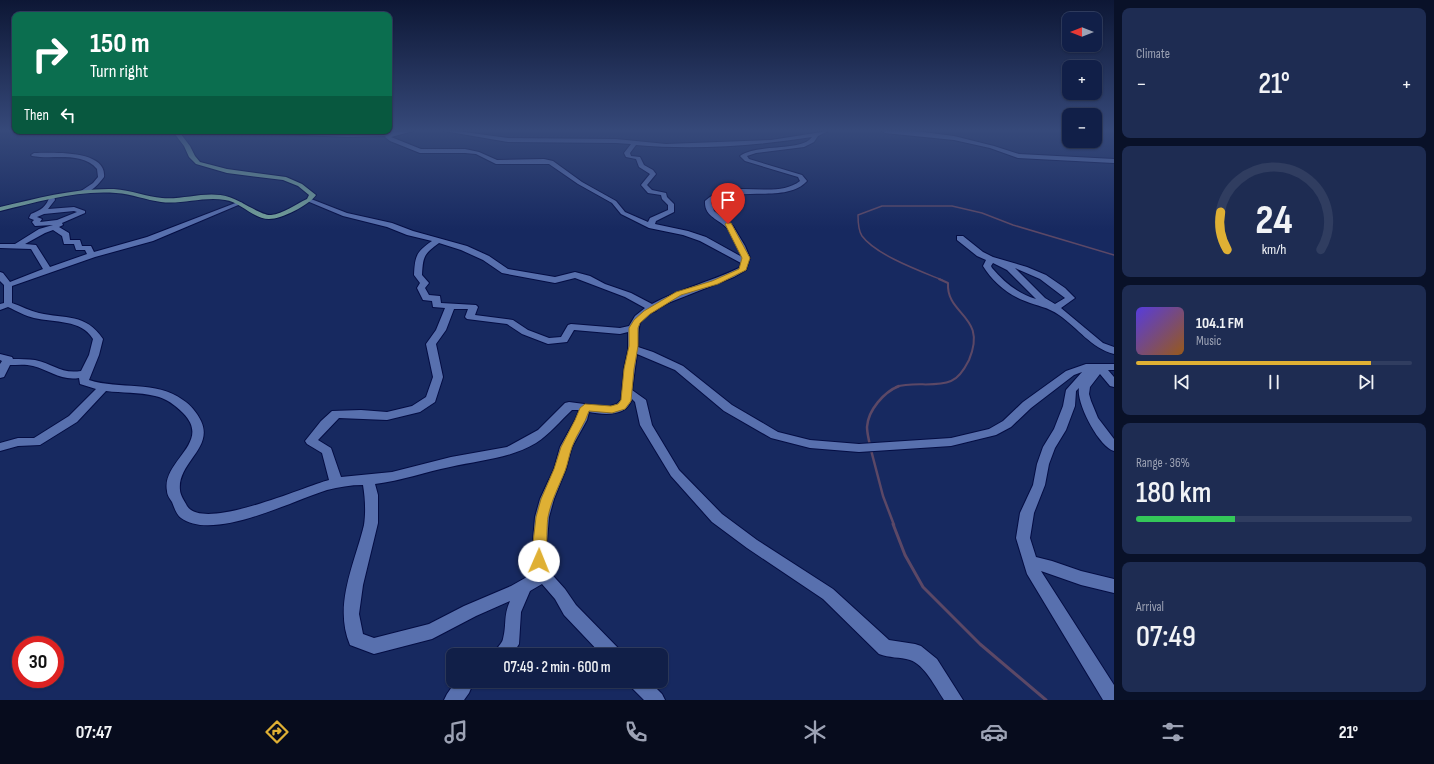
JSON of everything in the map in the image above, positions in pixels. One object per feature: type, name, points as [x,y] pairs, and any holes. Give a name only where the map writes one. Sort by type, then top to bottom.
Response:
[{"type":"main road","points":[[0,209],[52,197],[83,192],[127,192],[162,200],[221,197],[240,203],[262,216],[270,217],[282,214],[310,200],[313,195],[294,182],[284,178],[227,171],[200,164]]},
{"type":"street","points":[[83,192],[98,182],[100,178],[100,169],[96,164]]},
{"type":"street","points":[[553,164],[580,182],[614,202],[622,213],[652,226],[685,233],[703,239],[745,262]]},
{"type":"street","points":[[640,164],[641,166],[651,171],[653,174],[644,185],[650,192],[664,194],[664,198],[671,204],[672,211],[652,220],[652,226]]},
{"type":"street","points":[[0,275],[8,285],[4,305],[34,315],[76,322],[86,326],[92,331],[98,339],[84,382],[104,387],[154,391],[170,397],[180,403],[197,423],[198,434],[197,440],[176,473],[173,489],[182,510],[191,517],[221,518],[246,514],[272,507],[312,490],[336,482],[399,476],[451,462],[509,451],[538,435],[569,406],[605,410],[615,409],[624,405],[626,401],[629,369],[633,349],[633,328],[639,319],[679,294],[715,282],[742,270],[745,262],[745,254],[728,224],[710,212],[707,208],[708,201],[719,195],[750,191],[782,190],[801,185],[804,181],[797,174],[760,164]]},
{"type":"street","points":[[42,212],[52,200],[52,197]]},
{"type":"street","points":[[310,200],[345,215],[389,225],[410,233],[438,240],[486,258],[505,271],[555,280],[575,275],[587,278],[602,286],[628,295],[653,309]]},
{"type":"street","points":[[8,285],[46,270],[92,255],[138,243],[240,203]]},
{"type":"street","points":[[17,246],[42,231],[56,225],[83,212],[74,209],[42,212],[33,215],[33,218],[38,219],[36,222],[38,224],[56,225],[66,235],[67,242],[77,242],[79,248],[88,248],[92,255]]},
{"type":"street","points":[[960,238],[980,254],[1021,266],[1044,276],[1058,286],[1070,298],[1052,307],[1013,293],[988,269],[987,263],[991,258]]},
{"type":"street","points":[[438,240],[422,252],[419,259],[418,275],[425,283],[421,288],[426,298],[437,298],[436,305],[438,306],[473,307],[470,317],[510,322],[525,332],[548,341],[564,340],[571,327],[620,331],[633,328]]},
{"type":"street","points":[[0,246],[33,247],[47,268],[46,270]]},
{"type":"street","points":[[991,258],[1010,268],[1038,296],[1062,313],[1100,345],[1114,351]]},
{"type":"street","points":[[336,482],[327,451],[311,441],[325,424],[336,414],[387,416],[416,409],[430,399],[438,377],[431,344],[441,330],[450,306]]},
{"type":"street","points":[[633,349],[649,354],[679,368],[716,400],[770,433],[785,439],[810,444],[859,448],[939,443],[992,432],[1008,424],[1027,405],[1070,374],[1082,368],[1114,367]]},
{"type":"street","points":[[0,375],[4,359],[34,364],[60,374],[70,376],[86,374]]},
{"type":"street","points":[[1097,367],[1114,384]]},
{"type":"street","points":[[1097,367],[1085,387],[1085,401],[1095,421],[1114,447]]},
{"type":"street","points":[[1097,367],[1071,390],[1069,406],[1060,430],[1049,446],[1043,464],[1039,485],[1027,513],[1023,538],[1032,569],[1113,700]]},
{"type":"street","points":[[0,447],[18,442],[36,442],[73,419],[104,387]]},
{"type":"street","points":[[627,391],[640,400],[646,425],[675,473],[717,518],[752,544],[828,594],[885,648],[915,652],[931,665],[954,700]]},
{"type":"street","points":[[585,408],[581,420],[566,447],[560,469],[547,499],[542,517],[539,552],[540,571],[560,594],[570,610],[605,648]]},
{"type":"street","points":[[368,479],[372,511],[371,523],[355,585],[351,614],[356,639],[374,646],[432,631],[470,611],[524,587],[543,576]]},
{"type":"street","points":[[1030,562],[1052,567],[1081,578],[1114,586]]},
{"type":"street","points":[[507,648],[511,644],[513,612],[524,587]]},
{"type":"street","points":[[453,700],[462,688]]},
{"type":"street","points":[[644,688],[656,700]]},
{"type":"waterway","points":[[942,280],[899,262],[877,250],[862,236],[858,223],[858,215],[882,206],[952,206],[982,213],[1013,225],[1114,255]]},
{"type":"waterway","points":[[898,386],[938,384],[954,380],[964,369],[969,360],[973,345],[973,334],[970,325],[953,303],[949,294],[948,283],[939,279]]},
{"type":"waterway","points":[[870,446],[867,427],[870,414],[883,397],[898,386]]},
{"type":"waterway","points":[[871,450],[883,496],[894,525]]},
{"type":"waterway","points":[[893,524],[905,555],[923,587],[980,644],[1046,700]]},
{"type":"route","points":[[539,561],[540,528],[547,499],[554,486],[566,447],[581,420],[585,408],[612,410],[624,405],[626,401],[629,369],[634,346],[633,328],[647,313],[659,304],[679,294],[715,282],[742,270],[746,260],[745,254],[728,224]]}]
